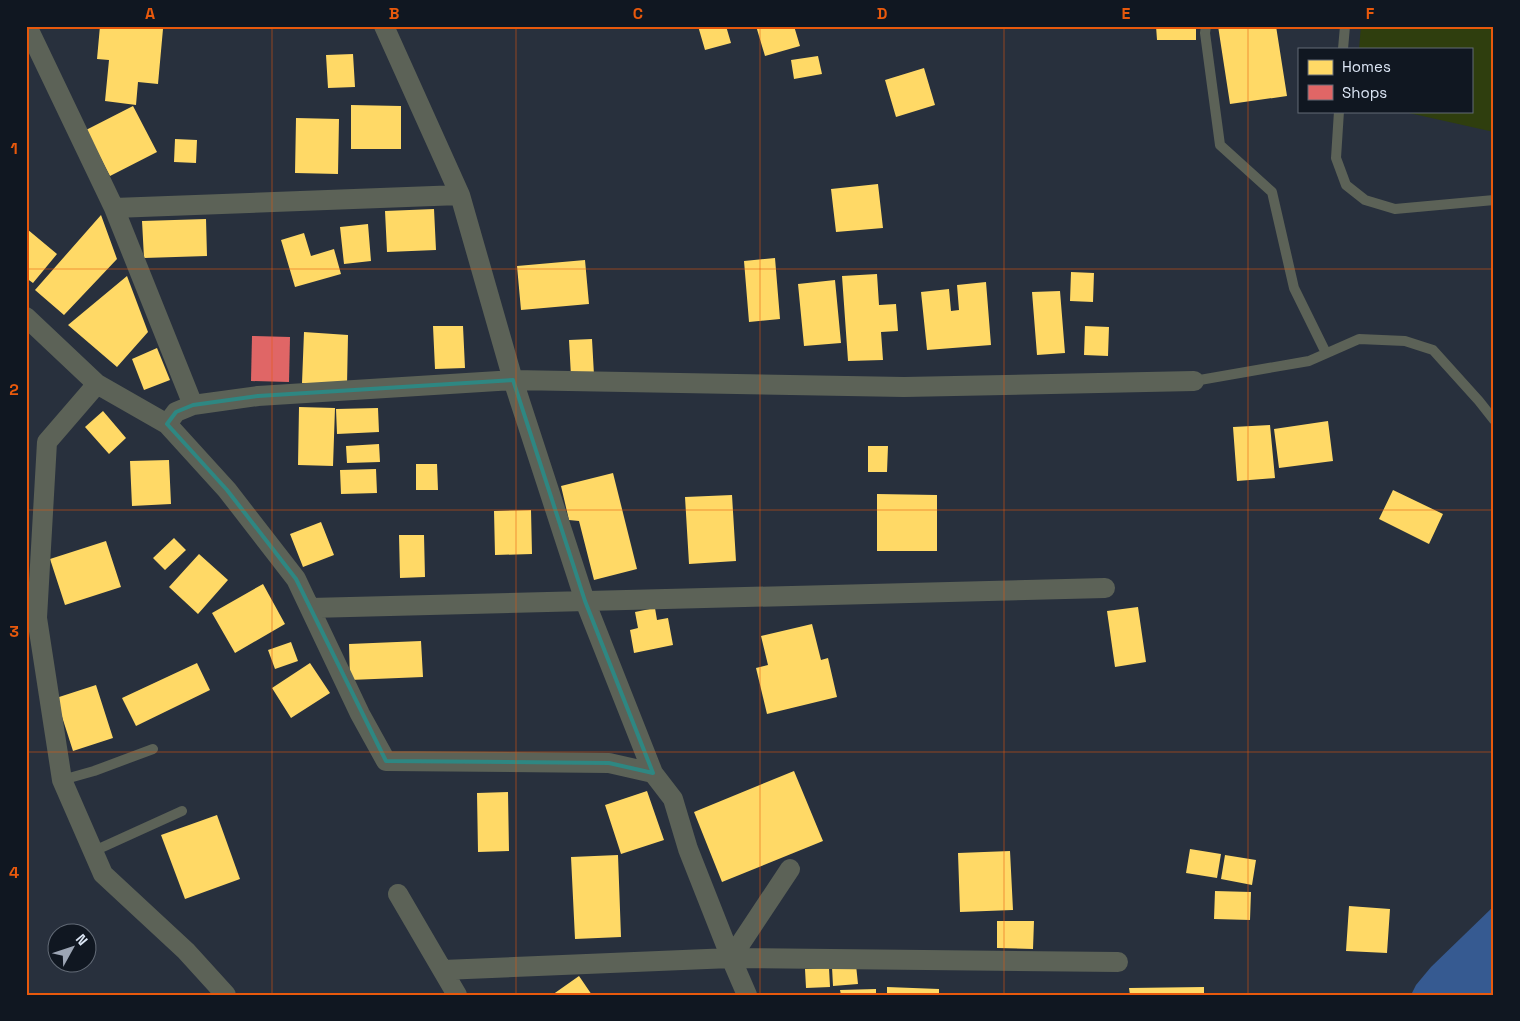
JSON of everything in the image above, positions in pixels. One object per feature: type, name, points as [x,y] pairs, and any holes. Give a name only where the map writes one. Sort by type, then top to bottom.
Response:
[{"type":"street","points":[[27,26],[114,208],[193,405]]},
{"type":"street","points":[[384,26],[460,195],[513,380],[585,601],[653,773],[673,799],[688,849],[730,958],[747,995]]},
{"type":"street","points":[[114,208],[460,195]]},
{"type":"street","points":[[26,317],[97,384],[166,424],[244,510],[296,579],[360,714],[386,761],[609,763],[653,773]]},
{"type":"street","points":[[166,424],[176,412],[193,405],[258,396],[513,380],[904,388],[1194,380]]},
{"type":"street","points":[[97,384],[47,442],[37,618],[62,780],[104,874],[186,951],[226,995]]},
{"type":"street","points":[[310,608],[1105,588]]},
{"type":"street","points":[[730,958],[790,869]]},
{"type":"street","points":[[398,894],[457,995]]},
{"type":"street","points":[[443,970],[730,958],[1118,962]]},
{"type":"lane","points":[[1206,26],[1205,33],[1220,146],[1272,192],[1294,288],[1326,354]]},
{"type":"lane","points":[[1343,48],[1345,26]]},
{"type":"lane","points":[[1339,112],[1336,158],[1346,185],[1365,200],[1395,209],[1494,200]]},
{"type":"lane","points":[[1194,380],[1309,361],[1359,339],[1405,341],[1433,350],[1479,400],[1494,420]]},
{"type":"lane","points":[[62,780],[94,771],[153,749]]},
{"type":"lane","points":[[94,851],[182,810]]},
{"type":"highlighted area","points":[[513,380],[585,601],[653,773],[609,763],[386,761],[296,579],[227,490],[167,424],[176,412],[193,405],[258,396]]},
{"type":"green space","points":[[1361,26],[1494,26],[1494,132],[1404,112],[1472,112],[1472,48],[1359,48]]},
{"type":"water","points":[[1494,906],[1494,995],[1411,995],[1416,985],[1431,967]]},
{"type":"building: Homes","points":[[100,26],[138,26],[163,29],[158,84],[138,82],[136,105],[105,101],[109,60],[97,59]]},
{"type":"building: Homes","points":[[698,26],[726,26],[731,43],[705,50]]},
{"type":"building: Homes","points":[[756,26],[794,26],[800,46],[765,56]]},
{"type":"building: Homes","points":[[1156,26],[1196,26],[1196,40],[1157,40]]},
{"type":"building: Homes","points":[[1218,26],[1276,26],[1287,96],[1230,104]]},
{"type":"building: Homes","points":[[353,54],[355,87],[328,88],[326,55]]},
{"type":"building: Homes","points":[[818,56],[822,74],[794,79],[791,60]]},
{"type":"building: Homes","points":[[924,68],[935,105],[896,117],[885,80]]},
{"type":"building: Homes","points":[[351,105],[401,106],[401,149],[351,149]]},
{"type":"building: Homes","points":[[133,106],[157,152],[110,176],[86,130]]},
{"type":"building: Homes","points":[[296,118],[339,119],[338,174],[295,173]]},
{"type":"building: Homes","points":[[175,139],[197,140],[196,163],[174,162]]},
{"type":"building: Homes","points":[[878,184],[883,228],[836,232],[831,189]]},
{"type":"building: Homes","points":[[434,209],[436,250],[387,252],[385,211]]},
{"type":"building: Homes","points":[[101,215],[117,259],[64,315],[35,290]]},
{"type":"building: Homes","points":[[206,219],[207,256],[144,258],[142,221]]},
{"type":"building: Homes","points":[[368,224],[371,261],[344,264],[340,227]]},
{"type":"building: Homes","points":[[27,229],[57,254],[33,283],[26,278]]},
{"type":"building: Homes","points":[[304,233],[311,256],[334,249],[341,274],[295,287],[281,240]]},
{"type":"building: Homes","points":[[775,258],[780,319],[749,322],[744,261]]},
{"type":"building: Homes","points":[[585,260],[589,304],[521,310],[517,266]]},
{"type":"building: Homes","points":[[1071,272],[1094,273],[1093,302],[1070,301]]},
{"type":"building: Homes","points":[[877,274],[879,305],[896,304],[898,331],[881,332],[883,360],[848,361],[842,276]]},
{"type":"building: Homes","points":[[127,276],[148,332],[117,367],[68,325]]},
{"type":"building: Homes","points":[[835,280],[841,343],[804,346],[798,284]]},
{"type":"building: Homes","points":[[986,282],[991,345],[927,350],[921,292],[949,289],[951,311],[959,310],[957,285]]},
{"type":"building: Homes","points":[[1060,291],[1065,353],[1037,355],[1032,292]]},
{"type":"building: Homes","points":[[433,326],[463,326],[465,368],[435,369]]},
{"type":"building: Homes","points":[[1085,326],[1109,327],[1108,356],[1084,355]]},
{"type":"building: Homes","points":[[304,332],[348,335],[347,385],[302,383]]},
{"type":"building: Homes","points":[[592,339],[594,375],[571,376],[569,340]]},
{"type":"building: Homes","points":[[157,348],[170,380],[144,390],[132,359]]},
{"type":"building: Homes","points":[[299,407],[335,408],[333,466],[298,465]]},
{"type":"building: Homes","points":[[378,408],[379,432],[337,434],[336,409]]},
{"type":"building: Homes","points":[[103,411],[126,438],[109,454],[85,427]]},
{"type":"building: Homes","points":[[1328,421],[1333,461],[1279,468],[1274,429]]},
{"type":"building: Homes","points":[[1270,425],[1275,478],[1237,481],[1233,427]]},
{"type":"building: Homes","points":[[379,444],[380,462],[347,463],[346,446]]},
{"type":"building: Homes","points":[[868,446],[888,446],[887,472],[868,472]]},
{"type":"building: Homes","points":[[169,460],[171,504],[132,506],[130,461]]},
{"type":"building: Homes","points":[[416,464],[437,464],[438,490],[416,490]]},
{"type":"building: Homes","points":[[376,469],[377,493],[341,494],[340,470]]},
{"type":"building: Homes","points":[[613,473],[637,569],[594,580],[579,521],[569,520],[561,486]]},
{"type":"building: Homes","points":[[1393,490],[1443,514],[1429,544],[1379,519]]},
{"type":"building: Homes","points":[[877,494],[937,495],[937,551],[877,551]]},
{"type":"building: Homes","points":[[732,495],[736,561],[689,564],[685,497]]},
{"type":"building: Homes","points":[[531,510],[532,554],[495,555],[494,511]]},
{"type":"building: Homes","points":[[321,522],[334,555],[303,567],[290,534]]},
{"type":"building: Homes","points":[[399,535],[424,535],[425,577],[400,578]]},
{"type":"building: Homes","points":[[174,538],[186,550],[165,570],[153,558]]},
{"type":"building: Homes","points":[[106,541],[121,587],[65,605],[50,559]]},
{"type":"building: Homes","points":[[199,554],[228,580],[198,614],[169,587]]},
{"type":"building: Homes","points":[[263,584],[285,624],[235,653],[212,613]]},
{"type":"building: Homes","points":[[1138,607],[1146,662],[1115,667],[1107,611]]},
{"type":"building: Homes","points":[[655,608],[657,620],[668,618],[673,645],[634,653],[630,630],[638,628],[635,612]]},
{"type":"building: Homes","points":[[812,624],[821,660],[828,658],[837,697],[767,714],[756,668],[768,665],[761,636]]},
{"type":"building: Homes","points":[[421,641],[423,677],[350,680],[349,644]]},
{"type":"building: Homes","points":[[291,642],[298,661],[275,669],[268,650]]},
{"type":"building: Homes","points":[[197,663],[210,690],[136,726],[122,698]]},
{"type":"building: Homes","points":[[310,663],[330,693],[291,718],[272,688]]},
{"type":"building: Homes","points":[[96,685],[113,738],[73,751],[56,698]]},
{"type":"building: Homes","points":[[794,771],[823,841],[722,882],[694,812]]},
{"type":"building: Homes","points":[[647,791],[664,840],[621,854],[605,805]]},
{"type":"building: Homes","points":[[508,792],[509,851],[478,852],[477,793]]},
{"type":"building: Homes","points":[[217,815],[240,879],[185,899],[161,835]]},
{"type":"building: Homes","points":[[1190,849],[1221,854],[1217,878],[1186,873]]},
{"type":"building: Homes","points":[[1010,851],[1013,910],[960,912],[958,853]]},
{"type":"building: Homes","points":[[618,855],[621,937],[575,939],[571,857]]},
{"type":"building: Homes","points":[[1225,855],[1256,860],[1252,885],[1221,879]]},
{"type":"building: Homes","points":[[1215,891],[1251,892],[1250,920],[1214,919]]},
{"type":"building: Homes","points":[[1349,906],[1390,909],[1387,953],[1346,951]]},
{"type":"building: Homes","points":[[997,921],[1034,921],[1033,949],[997,948]]},
{"type":"building: Homes","points":[[856,965],[858,984],[833,986],[832,967]]},
{"type":"building: Homes","points":[[829,968],[830,987],[806,988],[805,969]]},
{"type":"building: Homes","points":[[579,976],[592,995],[552,995]]},
{"type":"building: Homes","points":[[887,987],[939,989],[939,995],[887,995]]},
{"type":"building: Homes","points":[[1204,987],[1204,995],[1130,995],[1129,988]]},
{"type":"building: Homes","points":[[876,989],[876,995],[841,995],[840,990]]},
{"type":"building: Shops","points":[[252,336],[290,337],[289,382],[251,381]]}]
